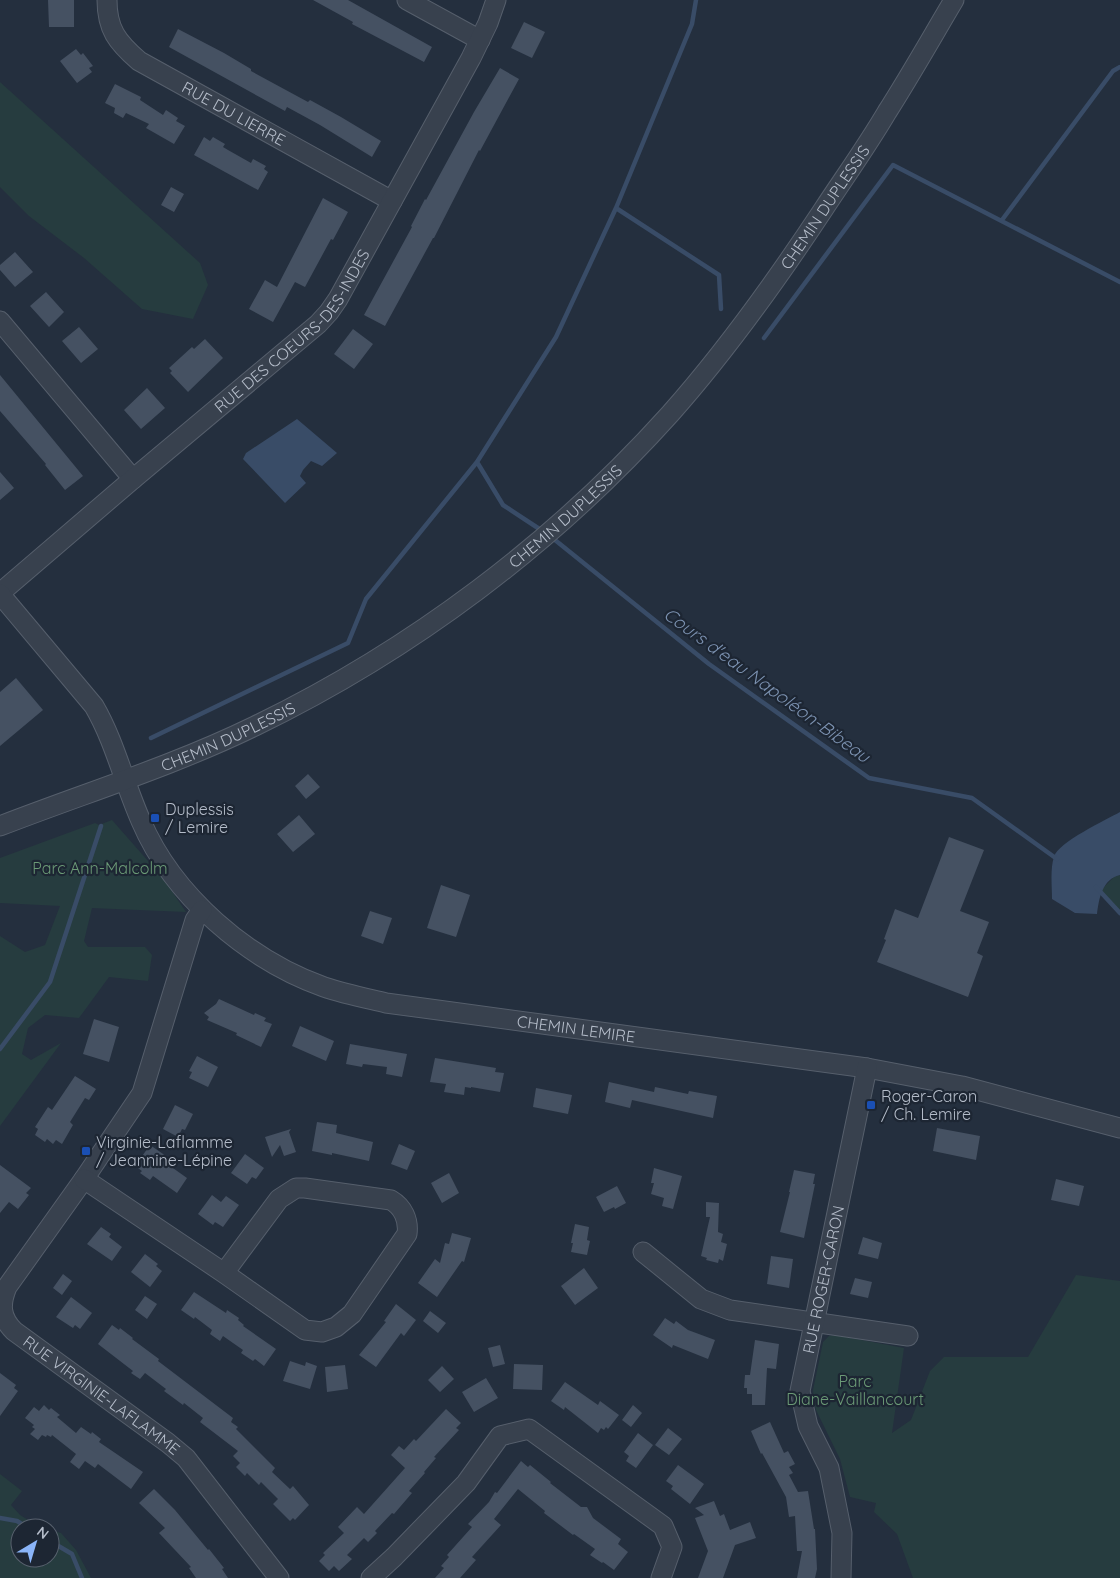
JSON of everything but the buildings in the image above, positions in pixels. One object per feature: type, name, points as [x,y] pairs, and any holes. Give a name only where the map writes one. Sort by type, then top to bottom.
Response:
[{"type":"street","name":"RUE DU LIERRE","points":[[107,0],[108,18],[113,33],[123,47],[139,61],[392,201]]},
{"type":"street","points":[[407,0],[480,40]]},
{"type":"street","name":"RUE DES COEURS-DES-INDES","points":[[0,594],[133,479],[318,324],[329,312],[480,40],[496,0]]},
{"type":"street","name":"CHEMIN DUPLESSIS","points":[[0,826],[54,805],[126,781],[190,756],[255,727],[339,682],[390,651],[442,616],[515,562],[595,491],[671,413],[766,294],[888,111],[954,0]]},
{"type":"street","points":[[0,321],[133,479]]},
{"type":"street","name":"CHEMIN LEMIRE","points":[[0,594],[83,690],[94,706],[102,720],[141,822],[172,873],[202,910],[235,938],[266,958],[323,986],[386,1003],[867,1068],[962,1086],[1120,1128]]},
{"type":"street","name":"RUE VIRGINIE-LAFLAMME","points":[[202,910],[195,920],[142,1093],[84,1179],[7,1287],[0,1305],[7,1325],[14,1331],[186,1458],[279,1578]]},
{"type":"street","name":"RUE ROGER-CARON","points":[[841,1578],[842,1533],[829,1468],[808,1426],[800,1391],[867,1068]]},
{"type":"street","points":[[84,1179],[305,1330],[322,1332],[336,1327],[352,1314],[407,1234],[408,1227],[399,1204],[391,1200],[296,1188],[279,1199],[224,1273]]},
{"type":"street","points":[[643,1252],[701,1299],[730,1310],[908,1336]]},
{"type":"street","points":[[371,1578],[466,1483],[500,1436],[529,1429],[663,1526],[672,1548],[661,1578]]},
{"type":"green space","points":[[0,82],[200,263],[208,285],[193,319],[142,309],[84,258],[29,216],[0,187]]},
{"type":"green space","name":"Parc Ann-Malcolm","points":[[112,820],[163,878],[186,912],[92,908],[84,941],[88,947],[145,947],[152,955],[148,981],[109,977],[79,1018],[45,1015],[28,1028],[22,1054],[31,1060],[61,1043],[0,1126],[0,936],[25,952],[45,945],[60,906],[0,903],[0,858],[95,823],[99,825]]},
{"type":"green space","points":[[1120,875],[1120,913],[1101,890],[1114,877]]},
{"type":"green space","name":"Parc Diane-Vaillancourt","points":[[1076,1275],[1120,1281],[1120,1578],[913,1578],[897,1534],[874,1512],[876,1503],[850,1497],[840,1459],[816,1410],[813,1390],[823,1342],[829,1336],[835,1335],[904,1348],[892,1433],[911,1420],[930,1371],[944,1357],[1028,1357]]},
{"type":"green space","points":[[0,1474],[22,1491],[11,1505],[25,1518],[10,1518],[10,1568],[60,1568],[60,1533],[76,1550],[91,1578],[0,1578]]},
{"type":"water","points":[[297,419],[337,453],[322,466],[311,461],[300,476],[306,483],[285,503],[243,459],[246,453]]},
{"type":"water","points":[[1120,812],[1120,875],[1114,877],[1105,885],[1100,896],[1097,914],[1075,913],[1052,899],[1054,857],[1057,851],[1073,838]]},
{"type":"waterway","points":[[151,738],[348,643],[366,599],[477,462],[556,337],[616,208],[692,24],[696,0]]},
{"type":"waterway","points":[[1002,220],[1113,71],[1120,67]]},
{"type":"waterway","points":[[764,338],[893,165],[1120,282]]},
{"type":"waterway","points":[[616,208],[719,275],[721,309]]},
{"type":"waterway","name":"Cours d'eau Napoléon-Bibeau","points":[[477,462],[503,505],[544,532]]},
{"type":"waterway","name":"Cours d'eau Napoléon-Bibeau","points":[[550,536],[709,664],[869,778],[972,798],[1057,859]]},
{"type":"waterway","points":[[0,1049],[50,982],[101,826]]},
{"type":"waterway","name":"Cours d'eau Napoléon-Bibeau","points":[[1096,887],[1120,913]]},
{"type":"waterway","points":[[0,1518],[10,1520]]},
{"type":"waterway","points":[[60,1547],[72,1554],[82,1578]]},
{"type":"place","name":"Duplessis / Lemire","points":[[155,818]]},
{"type":"place","name":"Roger-Caron / Ch. Lemire","points":[[871,1105]]},
{"type":"place","name":"Virginie-Laflamme / Jeannine-Lépine","points":[[86,1151]]}]
